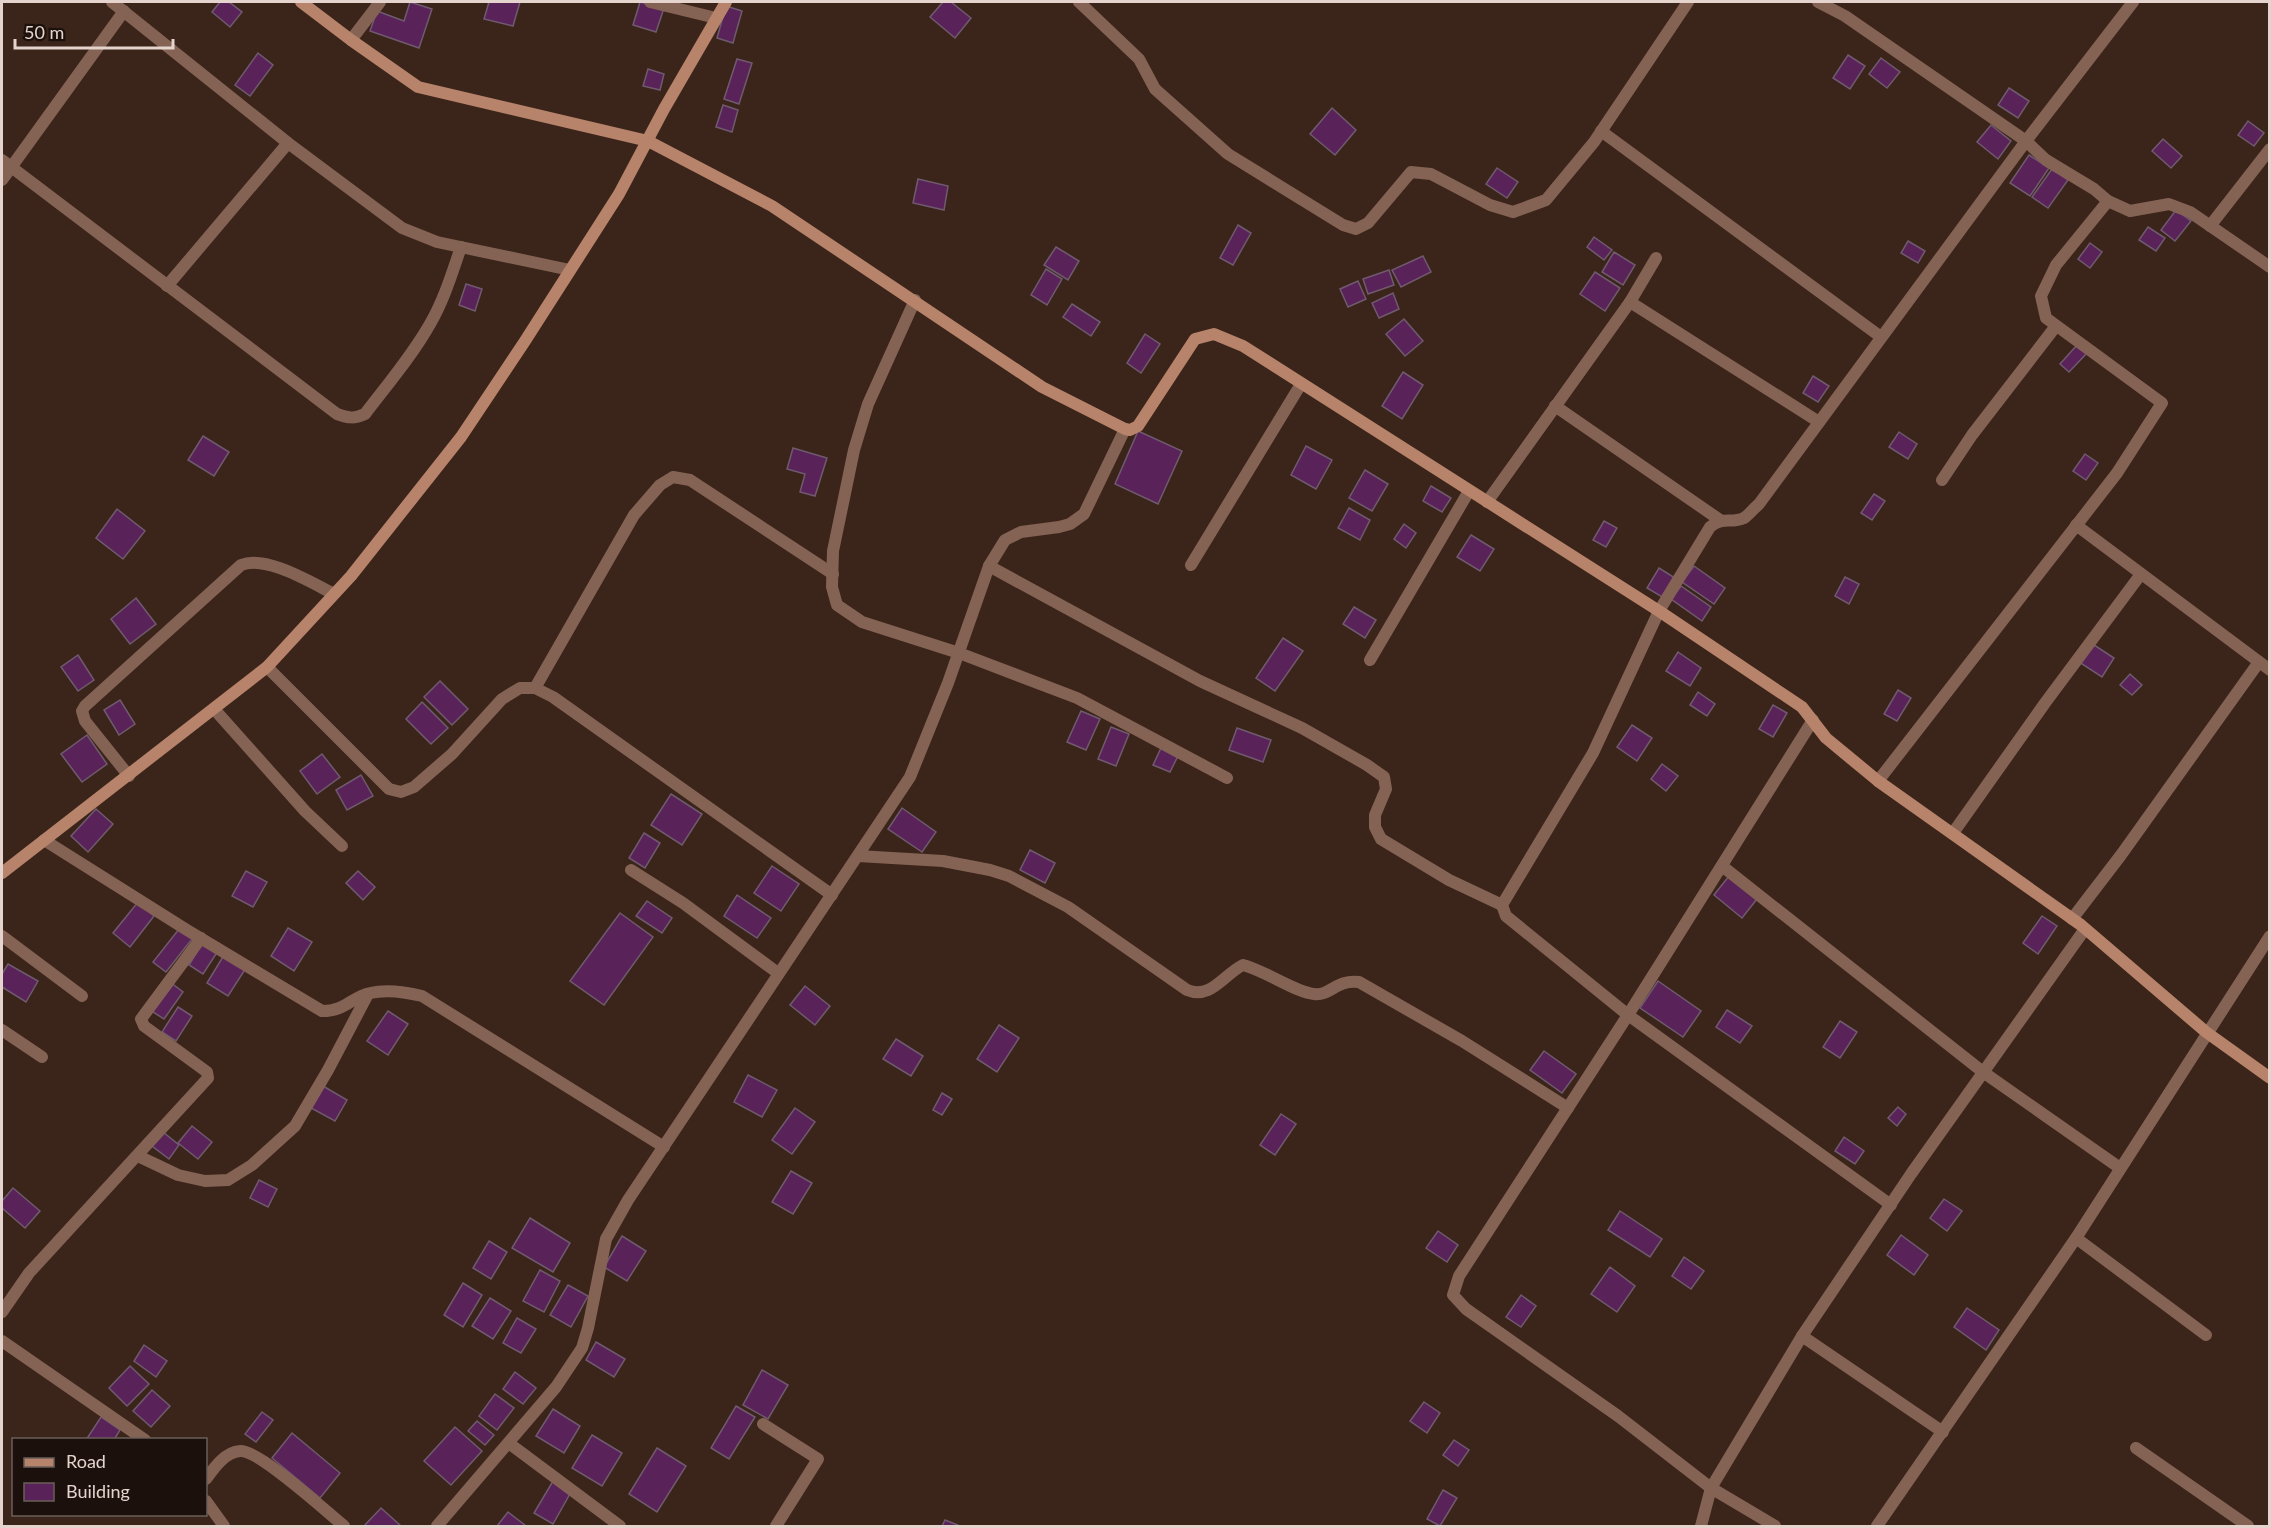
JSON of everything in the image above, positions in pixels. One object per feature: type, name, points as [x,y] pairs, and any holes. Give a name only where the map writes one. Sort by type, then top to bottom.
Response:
[{"type":"street","points":[[112,2],[288,143],[402,228],[437,242],[570,270]]},
{"type":"street","points":[[301,2],[418,87],[648,141],[772,206],[1042,387],[1125,429],[1130,430],[1138,426],[1195,339],[1214,334],[1243,346],[1659,611],[1802,707],[1826,738],[1878,781],[2073,919],[2206,1032],[2270,1078]]},
{"type":"street","points":[[351,40],[380,2]]},
{"type":"street","points":[[650,2],[716,18]]},
{"type":"street","points":[[2,873],[215,710],[267,667],[351,576],[461,437],[619,194],[688,66],[726,2]]},
{"type":"street","points":[[1079,2],[1139,59],[1155,89],[1228,153],[1343,225],[1356,229],[1368,223],[1411,172],[1431,174],[1490,205],[1513,212],[1546,200],[1601,131],[1688,2]]},
{"type":"street","points":[[1818,2],[1839,6],[2026,141],[2046,160],[2094,189],[2108,201],[2130,211],[2169,204],[2190,212],[2270,267]]},
{"type":"street","points":[[1555,406],[1720,519],[1745,518],[1820,422],[2026,141],[2133,2]]},
{"type":"street","points":[[2,180],[6,164],[124,11]]},
{"type":"street","points":[[1601,131],[1881,338]]},
{"type":"street","points":[[167,286],[288,143]]},
{"type":"street","points":[[2210,226],[2270,149]]},
{"type":"street","points":[[6,164],[337,414],[346,418],[356,418],[365,414],[406,360],[430,323],[446,290],[461,247]]},
{"type":"street","points":[[1878,781],[2117,473],[2162,404],[2046,318],[2041,296],[2056,265],[2108,201]]},
{"type":"street","points":[[1486,501],[1630,302],[1656,258]]},
{"type":"street","points":[[915,300],[868,404],[854,450],[833,551],[832,587],[837,605],[861,622],[959,653],[1077,698],[1227,778]]},
{"type":"street","points":[[1630,302],[1820,422]]},
{"type":"street","points":[[1942,480],[1972,435],[2056,326]]},
{"type":"street","points":[[1191,566],[1301,384]]},
{"type":"street","points":[[437,1527],[510,1444],[556,1387],[582,1348],[606,1239],[628,1200],[910,777],[959,653],[989,566],[1005,540],[1021,532],[1070,524],[1084,514],[1125,429]]},
{"type":"street","points":[[535,687],[634,515],[660,485],[674,477],[690,480],[833,574]]},
{"type":"street","points":[[1370,660],[1469,491]]},
{"type":"street","points":[[1502,905],[1593,753],[1659,611],[1710,526],[1720,519]]},
{"type":"street","points":[[2076,525],[2270,670]]},
{"type":"street","points":[[129,776],[85,721],[82,711],[241,565],[248,562],[260,562],[295,575],[333,594]]},
{"type":"street","points":[[989,566],[1200,681],[1302,728],[1383,777],[1386,789],[1375,815],[1375,827],[1381,839],[1449,880],[1502,905],[1506,916],[1628,1015],[1891,1205]]},
{"type":"street","points":[[1953,833],[2141,574]]},
{"type":"street","points":[[2073,919],[2259,662]]},
{"type":"street","points":[[267,667],[389,789],[401,792],[414,787],[452,754],[502,699],[520,687],[535,687],[553,697],[832,895]]},
{"type":"street","points":[[215,710],[306,811],[342,846]]},
{"type":"street","points":[[1775,1527],[1711,1488],[1618,1416],[1466,1309],[1453,1295],[1459,1276],[1628,1015],[1813,720]]},
{"type":"street","points":[[44,840],[321,1011],[343,1008],[368,993],[403,991],[422,996],[664,1147]]},
{"type":"street","points":[[858,856],[943,861],[1009,876],[1068,907],[1187,990],[1196,993],[1208,991],[1233,970],[1244,965],[1259,969],[1311,994],[1323,993],[1347,981],[1359,982],[1462,1041],[1568,1108]]},
{"type":"street","points":[[1722,866],[1983,1072],[2120,1168]]},
{"type":"street","points":[[631,870],[683,903],[778,973]]},
{"type":"street","points":[[1701,1527],[1711,1488],[1802,1336],[1983,1072],[2085,929]]},
{"type":"street","points":[[2,936],[82,996]]},
{"type":"street","points":[[1877,1527],[2076,1238],[2206,1032],[2270,936]]},
{"type":"street","points":[[2,1312],[29,1273],[208,1078],[207,1072],[144,1026],[141,1020],[201,938]]},
{"type":"street","points":[[138,1156],[178,1174],[205,1180],[228,1180],[252,1165],[295,1126],[328,1070],[368,993]]},
{"type":"street","points":[[2,1030],[42,1057]]},
{"type":"street","points":[[2076,1238],[2206,1335]]},
{"type":"street","points":[[1802,1336],[1942,1432]]},
{"type":"street","points":[[2,1341],[142,1438]]},
{"type":"street","points":[[763,1425],[818,1459],[776,1527]]},
{"type":"street","points":[[510,1444],[620,1527]]},
{"type":"street","points":[[2136,1448],[2248,1527]]},
{"type":"street","points":[[207,1478],[221,1461],[235,1451],[243,1450],[269,1465],[344,1527]]},
{"type":"street","points":[[207,1502],[224,1527]]},
{"type":"building","points":[[220,2],[229,2],[242,12],[230,27],[212,12]]},
{"type":"building","points":[[410,2],[432,9],[419,48],[370,31],[377,11],[404,21]]},
{"type":"building","points":[[489,2],[520,2],[513,26],[484,19]]},
{"type":"building","points":[[640,2],[664,8],[656,32],[633,25]]},
{"type":"building","points":[[943,2],[951,2],[971,18],[955,38],[930,17]]},
{"type":"building","points":[[726,6],[742,11],[733,43],[717,38]]},
{"type":"building","points":[[258,53],[273,65],[250,96],[235,85]]},
{"type":"building","points":[[1848,55],[1865,66],[1850,89],[1833,78]]},
{"type":"building","points":[[1881,58],[1900,72],[1887,88],[1869,74]]},
{"type":"building","points":[[737,59],[752,63],[739,104],[724,99]]},
{"type":"building","points":[[648,69],[664,74],[660,90],[643,86]]},
{"type":"building","points":[[2009,88],[2029,101],[2018,118],[1998,105]]},
{"type":"building","points":[[723,105],[738,110],[732,132],[716,127]]},
{"type":"building","points":[[1332,108],[1356,130],[1335,155],[1310,134]]},
{"type":"building","points":[[2248,121],[2264,133],[2254,146],[2238,135]]},
{"type":"building","points":[[1991,125],[2011,141],[1998,159],[1977,142]]},
{"type":"building","points":[[2163,139],[2182,156],[2171,168],[2152,151]]},
{"type":"building","points":[[2029,155],[2049,168],[2030,196],[2010,183]]},
{"type":"building","points":[[1497,168],[1518,182],[1507,198],[1486,184]]},
{"type":"building","points":[[2052,169],[2068,180],[2048,208],[2032,197]]},
{"type":"building","points":[[918,179],[948,186],[944,210],[913,203]]},
{"type":"building","points":[[2176,210],[2191,221],[2175,241],[2161,230]]},
{"type":"building","points":[[1238,225],[1251,233],[1233,265],[1220,258]]},
{"type":"building","points":[[2148,227],[2165,238],[2156,251],[2139,240]]},
{"type":"building","points":[[1594,237],[1612,250],[1604,260],[1587,247]]},
{"type":"building","points":[[1908,241],[1925,251],[1918,263],[1901,253]]},
{"type":"building","points":[[2090,243],[2102,252],[2090,268],[2078,259]]},
{"type":"building","points":[[1056,247],[1079,261],[1068,280],[1044,265]]},
{"type":"building","points":[[1614,252],[1635,265],[1623,285],[1602,272]]},
{"type":"building","points":[[1423,256],[1431,272],[1401,287],[1392,270]]},
{"type":"building","points":[[1046,269],[1062,279],[1047,305],[1031,295]]},
{"type":"building","points":[[1389,270],[1394,285],[1368,294],[1363,279]]},
{"type":"building","points":[[1595,272],[1620,288],[1605,311],[1580,294]]},
{"type":"building","points":[[1358,281],[1366,299],[1348,307],[1340,289]]},
{"type":"building","points":[[466,284],[482,289],[475,311],[459,305]]},
{"type":"building","points":[[1393,293],[1399,309],[1379,318],[1372,303]]},
{"type":"building","points":[[1072,304],[1100,322],[1091,336],[1063,317]]},
{"type":"building","points":[[1404,319],[1423,341],[1405,356],[1386,334]]},
{"type":"building","points":[[1145,334],[1160,344],[1141,373],[1127,363]]},
{"type":"building","points":[[2077,345],[2087,353],[2069,372],[2060,364]]},
{"type":"building","points":[[1403,372],[1423,385],[1402,419],[1382,406]]},
{"type":"building","points":[[1813,376],[1829,386],[1818,402],[1803,393]]},
{"type":"building","points":[[1138,431],[1182,451],[1158,504],[1115,484]]},
{"type":"building","points":[[1899,432],[1917,444],[1908,459],[1889,447]]},
{"type":"building","points":[[203,436],[229,452],[214,476],[188,460]]},
{"type":"building","points":[[1306,446],[1332,460],[1316,489],[1291,475]]},
{"type":"building","points":[[793,448],[827,458],[815,496],[800,492],[805,474],[787,469]]},
{"type":"building","points":[[2085,454],[2098,463],[2086,480],[2073,471]]},
{"type":"building","points":[[1365,470],[1388,484],[1372,511],[1349,498]]},
{"type":"building","points":[[1431,486],[1451,498],[1442,512],[1423,501]]},
{"type":"building","points":[[1874,494],[1885,501],[1872,520],[1861,513]]},
{"type":"building","points":[[1349,508],[1370,520],[1360,540],[1338,528]]},
{"type":"building","points":[[117,509],[145,531],[123,559],[96,538]]},
{"type":"building","points":[[1604,521],[1617,528],[1606,547],[1593,540]]},
{"type":"building","points":[[1404,524],[1416,533],[1406,548],[1394,539]]},
{"type":"building","points":[[1471,535],[1494,549],[1480,571],[1457,557]]},
{"type":"building","points":[[1694,566],[1725,588],[1714,604],[1682,582]]},
{"type":"building","points":[[1659,568],[1675,578],[1664,598],[1647,588]]},
{"type":"building","points":[[1845,577],[1859,584],[1849,604],[1835,596]]},
{"type":"building","points":[[1681,586],[1711,607],[1702,621],[1671,599]]},
{"type":"building","points":[[136,598],[156,624],[130,644],[111,619]]},
{"type":"building","points":[[1354,607],[1376,620],[1365,638],[1343,624]]},
{"type":"building","points":[[1283,638],[1303,651],[1275,691],[1256,678]]},
{"type":"building","points":[[2091,643],[2114,658],[2102,677],[2079,662]]},
{"type":"building","points":[[1678,652],[1701,668],[1690,686],[1666,671]]},
{"type":"building","points":[[78,655],[94,680],[78,691],[61,667]]},
{"type":"building","points":[[2130,674],[2142,685],[2132,695],[2120,685]]},
{"type":"building","points":[[440,681],[468,709],[452,725],[424,697]]},
{"type":"building","points":[[1898,690],[1911,698],[1897,721],[1884,714]]},
{"type":"building","points":[[1698,692],[1715,704],[1707,716],[1690,705]]},
{"type":"building","points":[[120,700],[135,724],[119,735],[104,710]]},
{"type":"building","points":[[422,702],[448,728],[431,744],[406,719]]},
{"type":"building","points":[[1773,705],[1787,713],[1773,737],[1759,729]]},
{"type":"building","points":[[1081,711],[1100,719],[1086,750],[1067,742]]},
{"type":"building","points":[[1632,725],[1652,738],[1637,761],[1617,747]]},
{"type":"building","points":[[1111,727],[1129,734],[1116,766],[1098,759]]},
{"type":"building","points":[[1237,728],[1271,740],[1263,762],[1229,750]]},
{"type":"building","points":[[87,735],[107,764],[82,782],[61,754]]},
{"type":"building","points":[[1161,748],[1178,756],[1170,772],[1153,765]]},
{"type":"building","points":[[322,754],[340,777],[317,794],[300,771]]},
{"type":"building","points":[[1662,764],[1678,776],[1666,791],[1651,779]]},
{"type":"building","points":[[361,775],[373,796],[347,810],[336,790]]},
{"type":"building","points":[[671,794],[702,814],[682,845],[651,825]]},
{"type":"building","points":[[902,808],[936,832],[922,852],[888,829]]},
{"type":"building","points":[[96,809],[113,824],[88,852],[71,836]]},
{"type":"building","points":[[644,833],[660,843],[645,868],[629,858]]},
{"type":"building","points":[[1030,850],[1055,863],[1045,883],[1020,870]]},
{"type":"building","points":[[772,866],[799,884],[781,911],[754,893]]},
{"type":"building","points":[[246,871],[267,882],[253,907],[232,896]]},
{"type":"building","points":[[358,871],[375,887],[363,900],[346,883]]},
{"type":"building","points":[[1729,876],[1757,899],[1742,918],[1714,895]]},
{"type":"building","points":[[737,895],[771,918],[757,938],[724,916]]},
{"type":"building","points":[[647,901],[672,918],[662,933],[636,916]]},
{"type":"building","points":[[138,902],[154,916],[130,947],[113,933]]},
{"type":"building","points":[[620,913],[653,937],[604,1005],[570,981]]},
{"type":"building","points":[[2042,916],[2057,926],[2038,954],[2023,943]]},
{"type":"building","points":[[288,928],[312,942],[294,971],[271,956]]},
{"type":"building","points":[[179,929],[192,939],[166,972],[153,962]]},
{"type":"building","points":[[203,942],[218,951],[203,974],[189,965]]},
{"type":"building","points":[[224,955],[246,968],[228,996],[207,983]]},
{"type":"building","points":[[8,964],[38,981],[26,1002],[2,987],[2,974]]},
{"type":"building","points":[[1658,981],[1701,1011],[1683,1037],[1640,1008]]},
{"type":"building","points":[[170,982],[183,992],[164,1019],[150,1010]]},
{"type":"building","points":[[805,986],[830,1006],[815,1025],[790,1005]]},
{"type":"building","points":[[178,1007],[192,1016],[176,1041],[162,1032]]},
{"type":"building","points":[[1727,1010],[1752,1026],[1740,1043],[1716,1027]]},
{"type":"building","points":[[388,1011],[408,1024],[388,1055],[367,1041]]},
{"type":"building","points":[[1840,1021],[1857,1032],[1840,1058],[1823,1047]]},
{"type":"building","points":[[999,1025],[1019,1038],[997,1072],[977,1059]]},
{"type":"building","points":[[896,1039],[923,1056],[911,1076],[883,1059]]},
{"type":"building","points":[[1544,1051],[1576,1074],[1562,1093],[1530,1070]]},
{"type":"building","points":[[748,1075],[777,1090],[762,1117],[734,1102]]},
{"type":"building","points":[[323,1086],[347,1100],[335,1121],[311,1108]]},
{"type":"building","points":[[942,1093],[952,1099],[942,1115],[933,1110]]},
{"type":"building","points":[[1898,1107],[1906,1114],[1897,1126],[1888,1118]]},
{"type":"building","points":[[795,1108],[815,1122],[792,1154],[772,1140]]},
{"type":"building","points":[[1281,1114],[1296,1124],[1275,1155],[1260,1145]]},
{"type":"building","points":[[192,1126],[212,1142],[198,1159],[178,1143]]},
{"type":"building","points":[[163,1132],[179,1145],[169,1159],[152,1146]]},
{"type":"building","points":[[1844,1137],[1864,1151],[1855,1164],[1835,1151]]},
{"type":"building","points":[[791,1171],[812,1183],[793,1214],[772,1202]]},
{"type":"building","points":[[259,1180],[277,1189],[268,1207],[250,1198]]},
{"type":"building","points":[[13,1188],[40,1211],[25,1228],[2,1208],[2,1201]]},
{"type":"building","points":[[1944,1199],[1962,1211],[1947,1231],[1930,1218]]},
{"type":"building","points":[[1620,1211],[1662,1239],[1650,1257],[1608,1230]]},
{"type":"building","points":[[530,1218],[570,1243],[553,1272],[512,1248]]},
{"type":"building","points":[[1438,1231],[1458,1245],[1447,1262],[1426,1248]]},
{"type":"building","points":[[1901,1235],[1928,1255],[1914,1275],[1887,1255]]},
{"type":"building","points":[[622,1236],[646,1251],[627,1281],[604,1267]]},
{"type":"building","points":[[489,1241],[507,1252],[491,1279],[473,1268]]},
{"type":"building","points":[[1684,1257],[1704,1271],[1691,1289],[1672,1276]]},
{"type":"building","points":[[1610,1267],[1635,1286],[1617,1312],[1591,1294]]},
{"type":"building","points":[[540,1270],[560,1281],[544,1312],[523,1301]]},
{"type":"building","points":[[463,1283],[482,1295],[463,1327],[444,1315]]},
{"type":"building","points":[[568,1285],[588,1296],[571,1327],[550,1315]]},
{"type":"building","points":[[1521,1295],[1536,1306],[1521,1327],[1506,1317]]},
{"type":"building","points":[[490,1298],[511,1311],[493,1339],[472,1326]]},
{"type":"building","points":[[1967,1308],[1999,1330],[1986,1350],[1954,1327]]},
{"type":"building","points":[[517,1318],[536,1329],[521,1353],[503,1343]]},
{"type":"building","points":[[596,1342],[625,1359],[614,1377],[586,1360]]},
{"type":"building","points":[[144,1345],[167,1361],[156,1377],[134,1361]]},
{"type":"building","points":[[130,1366],[149,1384],[127,1406],[109,1388]]},
{"type":"building","points":[[762,1370],[788,1385],[768,1419],[743,1405]]},
{"type":"building","points":[[515,1372],[536,1388],[523,1404],[503,1389]]},
{"type":"building","points":[[152,1390],[170,1406],[151,1427],[133,1411]]},
{"type":"building","points":[[495,1394],[514,1408],[497,1430],[479,1416]]},
{"type":"building","points":[[1424,1402],[1440,1413],[1427,1433],[1410,1421]]},
{"type":"building","points":[[736,1406],[755,1417],[729,1459],[711,1448]]},
{"type":"building","points":[[553,1409],[580,1426],[564,1453],[536,1436]]},
{"type":"building","points":[[262,1412],[273,1420],[256,1442],[245,1434]]},
{"type":"building","points":[[101,1417],[120,1430],[115,1438],[87,1438]]},
{"type":"building","points":[[477,1421],[494,1435],[485,1445],[468,1431]]},
{"type":"building","points":[[455,1427],[482,1451],[451,1485],[424,1461]]},
{"type":"building","points":[[292,1433],[340,1473],[320,1498],[272,1458]]},
{"type":"building","points":[[592,1435],[622,1453],[602,1486],[572,1468]]},
{"type":"building","points":[[1454,1440],[1469,1450],[1458,1466],[1443,1455]]},
{"type":"building","points":[[657,1448],[686,1466],[657,1512],[629,1494]]},
{"type":"building","points":[[553,1481],[571,1492],[553,1524],[534,1513]]},
{"type":"building","points":[[1443,1490],[1457,1498],[1440,1526],[1427,1519]]},
{"type":"building","points":[[381,1508],[401,1526],[364,1526]]},
{"type":"building","points":[[508,1512],[525,1525],[525,1526],[497,1526]]},
{"type":"building","points":[[945,1520],[960,1526],[942,1526]]}]
